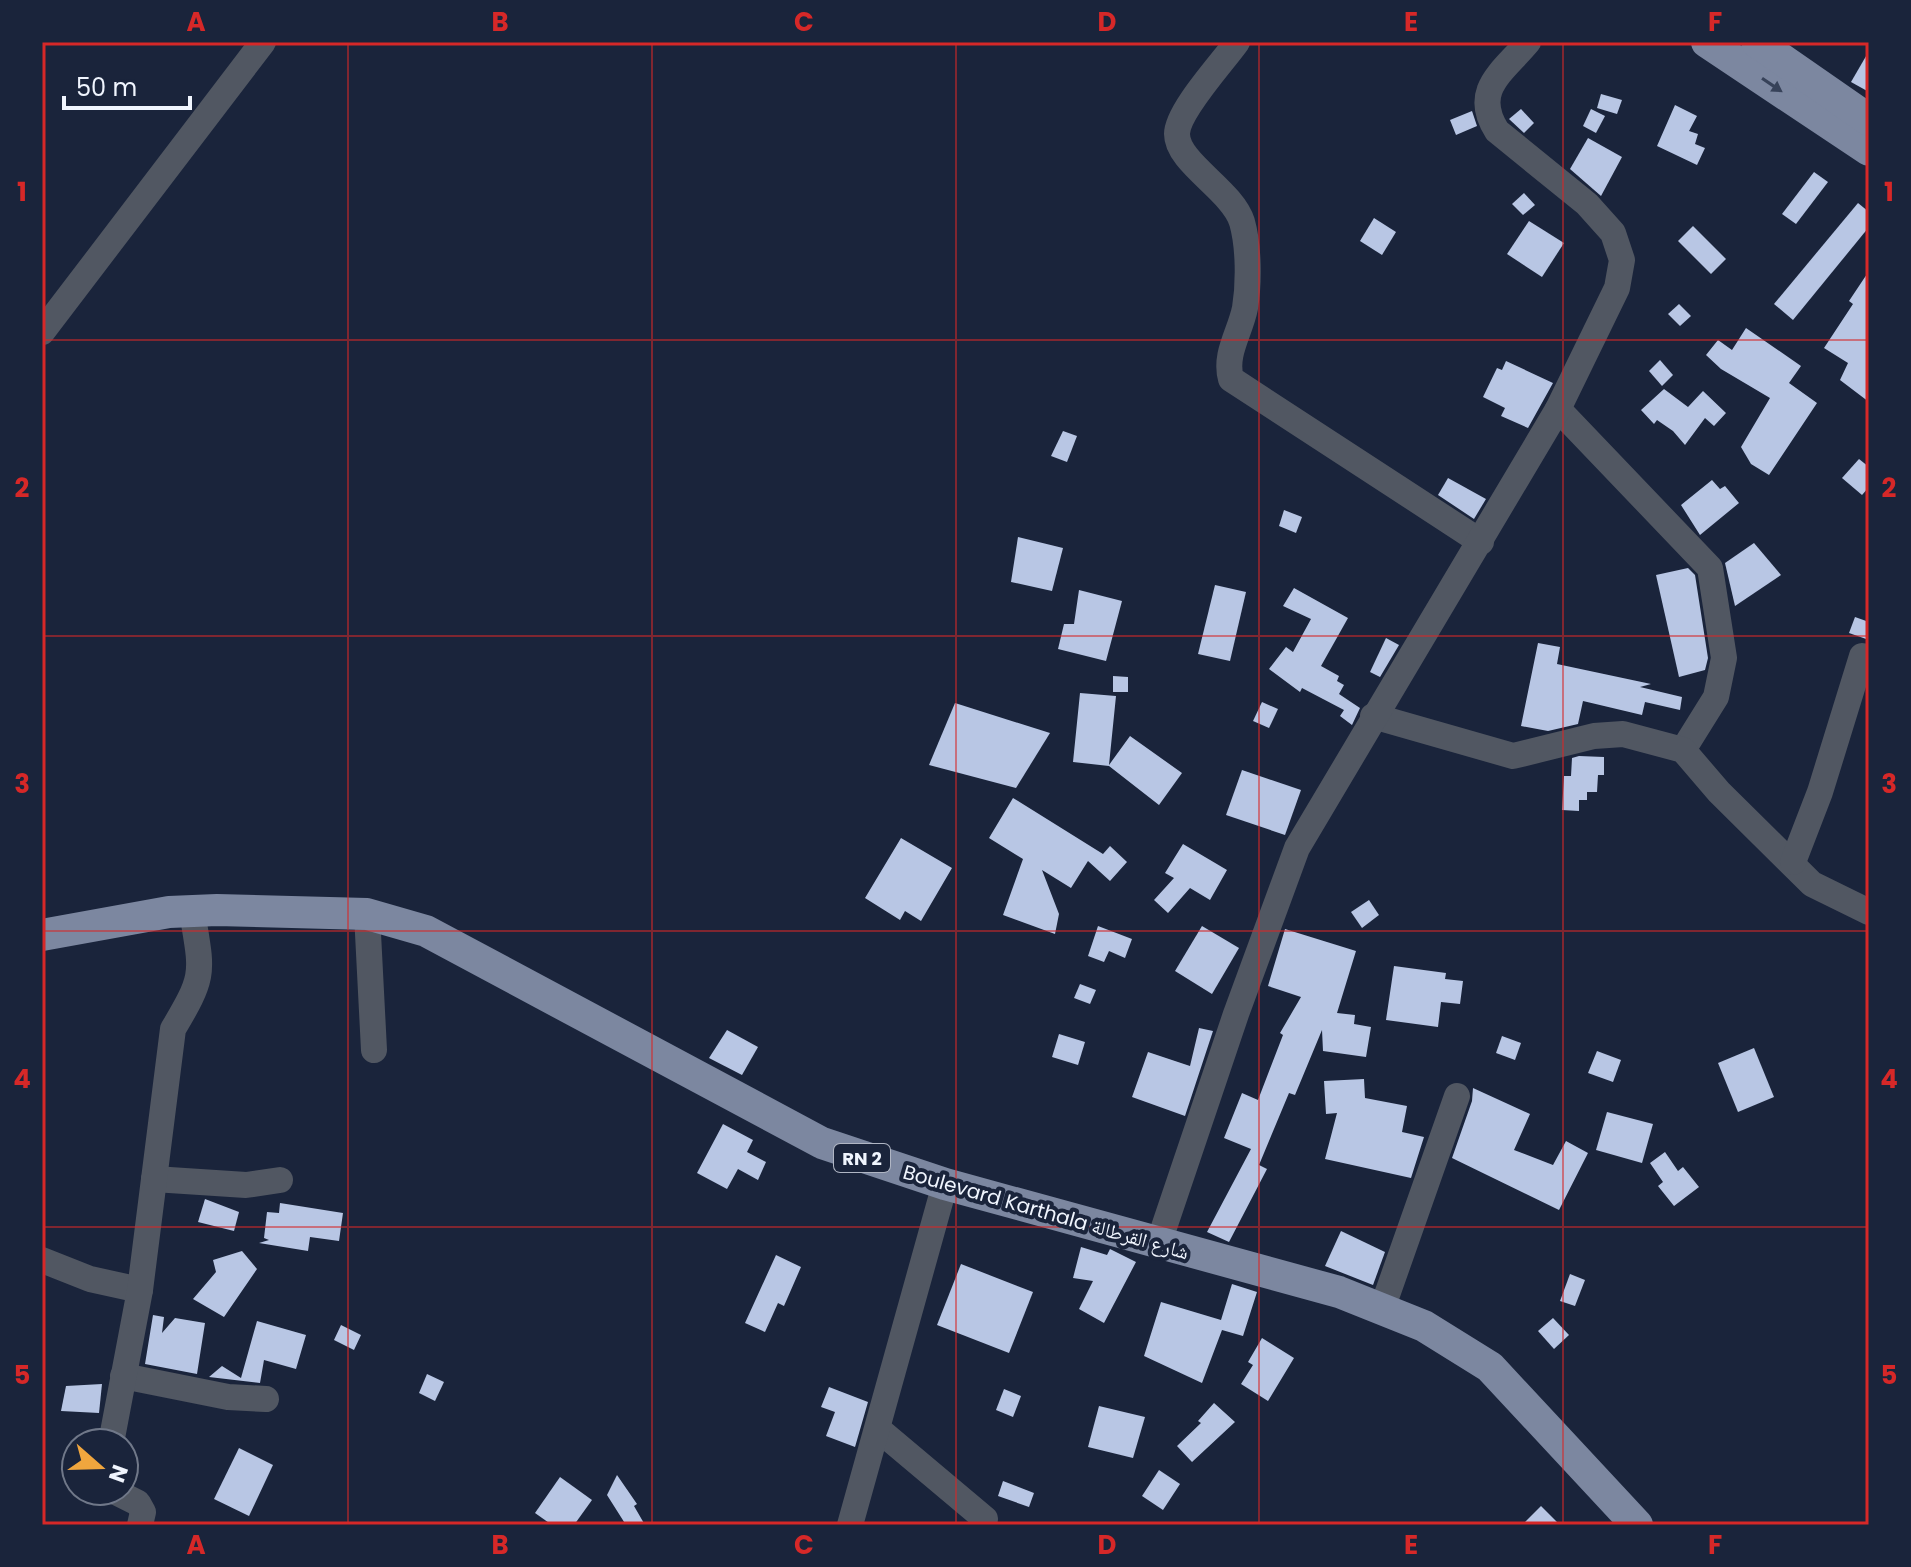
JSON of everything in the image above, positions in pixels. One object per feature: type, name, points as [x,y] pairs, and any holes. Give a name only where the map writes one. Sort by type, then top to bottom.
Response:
[{"type":"main road","points":[[1707,42],[1869,150]]},
{"type":"main road","points":[[1757,42],[1869,120]]},
{"type":"main road","name":"Boulevard Karthala شارع القرطالة","points":[[42,935],[192,911],[367,914],[426,931],[790,1129],[876,1163],[945,1184],[1158,1245],[1339,1292],[1424,1326],[1490,1367],[1637,1525]]},
{"type":"street","points":[[42,332],[263,42]]},
{"type":"street","points":[[1237,42],[1182,118],[1177,135],[1182,151],[1229,197],[1241,222],[1247,263],[1245,309],[1228,366],[1231,379],[1481,542]]},
{"type":"street","points":[[1158,1245],[1297,848],[1558,409],[1617,288],[1622,260],[1613,233],[1587,204],[1497,131],[1487,115],[1488,89],[1528,42]]},
{"type":"street","points":[[1558,409],[1710,568],[1724,658],[1716,697],[1683,750]]},
{"type":"street","points":[[1793,862],[1820,792],[1862,656]]},
{"type":"street","points":[[1373,716],[1513,756],[1594,736],[1623,734],[1683,750],[1719,792],[1812,884],[1869,912]]},
{"type":"street","points":[[114,1427],[140,1290],[173,1029],[194,994],[202,973],[192,911]]},
{"type":"street","points":[[367,914],[374,1050]]},
{"type":"street","points":[[1382,1309],[1457,1096]]},
{"type":"street","points":[[154,1179],[246,1185],[280,1180]]},
{"type":"street","points":[[850,1525],[945,1184]]},
{"type":"street","points":[[42,1260],[90,1279],[140,1290]]},
{"type":"street","points":[[123,1376],[228,1397],[266,1399]]},
{"type":"street","points":[[878,1429],[985,1519]]},
{"type":"building","points":[[1869,51],[1869,92],[1851,82]]},
{"type":"building","points":[[1601,94],[1622,100],[1617,114],[1597,108]]},
{"type":"building","points":[[1675,105],[1697,116],[1689,131],[1698,134],[1695,144],[1705,148],[1697,165],[1657,146]]},
{"type":"building","points":[[1521,109],[1534,123],[1524,133],[1509,119]]},
{"type":"building","points":[[1591,109],[1605,116],[1596,133],[1583,126]]},
{"type":"building","points":[[1472,111],[1477,126],[1456,135],[1450,120]]},
{"type":"building","points":[[1588,138],[1622,157],[1601,196],[1570,169]]},
{"type":"building","points":[[1814,172],[1828,182],[1796,224],[1782,214]]},
{"type":"building","points":[[1524,193],[1535,205],[1523,215],[1512,204]]},
{"type":"building","points":[[1858,203],[1869,212],[1869,227],[1793,320],[1774,304]]},
{"type":"building","points":[[1374,218],[1396,232],[1382,255],[1360,241]]},
{"type":"building","points":[[1529,221],[1564,243],[1542,277],[1507,254]]},
{"type":"building","points":[[1693,226],[1726,259],[1711,274],[1678,241]]},
{"type":"building","points":[[1869,271],[1869,402],[1840,380],[1848,363],[1824,348],[1853,304],[1849,301]]},
{"type":"building","points":[[1679,304],[1691,316],[1680,326],[1668,314]]},
{"type":"building","points":[[1746,328],[1801,366],[1789,383],[1817,403],[1769,475],[1751,464],[1741,447],[1770,398],[1721,369],[1706,355],[1718,340],[1732,350]]},
{"type":"building","points":[[1660,360],[1673,375],[1662,386],[1649,371]]},
{"type":"building","points":[[1506,361],[1553,383],[1528,428],[1501,416],[1505,408],[1483,397],[1497,368],[1502,370]]},
{"type":"building","points":[[1664,389],[1688,407],[1703,391],[1726,413],[1714,426],[1705,418],[1685,445],[1673,431],[1657,420],[1654,424],[1641,410]]},
{"type":"building","points":[[1063,431],[1077,436],[1067,462],[1051,456]]},
{"type":"building","points":[[1859,459],[1869,467],[1869,487],[1862,495],[1842,478]]},
{"type":"building","points":[[1448,478],[1486,499],[1474,519],[1438,495]]},
{"type":"building","points":[[1712,480],[1720,489],[1725,486],[1739,503],[1700,535],[1681,505]]},
{"type":"building","points":[[1284,510],[1302,517],[1296,533],[1279,526]]},
{"type":"building","points":[[1018,537],[1063,548],[1052,591],[1011,582]]},
{"type":"building","points":[[1754,543],[1781,575],[1735,606],[1725,563]]},
{"type":"building","points":[[1688,568],[1695,575],[1708,658],[1705,670],[1679,677],[1656,575]]},
{"type":"building","points":[[1215,585],[1246,592],[1230,661],[1198,654]]},
{"type":"building","points":[[1294,588],[1348,618],[1321,666],[1339,676],[1337,681],[1344,685],[1339,694],[1360,708],[1352,725],[1340,716],[1344,710],[1302,688],[1300,692],[1269,669],[1286,647],[1293,652],[1311,619],[1283,606]]},
{"type":"building","points":[[1079,590],[1122,601],[1106,661],[1058,649],[1064,624],[1074,624]]},
{"type":"building","points":[[1855,617],[1869,622],[1869,640],[1849,633]]},
{"type":"building","points":[[1386,638],[1399,645],[1380,677],[1370,672]]},
{"type":"building","points":[[1538,643],[1560,647],[1557,664],[1651,684],[1640,687],[1682,697],[1680,710],[1645,702],[1642,715],[1583,701],[1578,724],[1548,731],[1521,726]]},
{"type":"building","points":[[1113,676],[1128,677],[1128,692],[1113,692]]},
{"type":"building","points":[[1080,693],[1116,696],[1109,765],[1130,736],[1182,773],[1159,805],[1109,766],[1073,762]]},
{"type":"building","points":[[1262,702],[1278,709],[1269,728],[1253,721]]},
{"type":"building","points":[[955,703],[1050,733],[1016,788],[929,765]]},
{"type":"building","points":[[1604,757],[1604,775],[1598,775],[1597,792],[1587,792],[1587,800],[1579,800],[1579,811],[1562,810],[1564,776],[1571,776],[1572,758]]},
{"type":"building","points":[[1242,770],[1301,790],[1285,835],[1226,815]]},
{"type":"building","points":[[1013,798],[1103,854],[1110,846],[1127,862],[1110,881],[1088,861],[1071,888],[1042,870],[1059,914],[1055,934],[1003,915],[1023,859],[989,838]]},
{"type":"building","points":[[901,838],[952,868],[921,921],[905,911],[900,920],[865,898]]},
{"type":"building","points":[[1183,844],[1227,870],[1210,900],[1190,888],[1168,913],[1154,900],[1174,878],[1165,873]]},
{"type":"building","points":[[1369,900],[1379,915],[1362,928],[1351,912]]},
{"type":"building","points":[[1098,926],[1132,939],[1125,958],[1109,951],[1104,962],[1088,956]]},
{"type":"building","points":[[1202,926],[1239,948],[1212,994],[1175,971]]},
{"type":"building","points":[[1285,929],[1356,951],[1337,1013],[1355,1015],[1354,1024],[1371,1027],[1366,1057],[1323,1051],[1322,1030],[1295,1095],[1289,1093],[1259,1165],[1267,1169],[1229,1242],[1207,1232],[1251,1149],[1224,1138],[1242,1093],[1258,1100],[1283,1035],[1280,1033],[1301,997],[1268,986]]},
{"type":"building","points":[[1394,966],[1446,973],[1445,979],[1463,981],[1460,1004],[1441,1002],[1438,1027],[1386,1020]]},
{"type":"building","points":[[1080,984],[1096,990],[1090,1004],[1074,998]]},
{"type":"building","points":[[1199,1028],[1213,1031],[1185,1116],[1132,1097],[1148,1052],[1190,1066]]},
{"type":"building","points":[[727,1030],[758,1047],[742,1075],[709,1058]]},
{"type":"building","points":[[1059,1034],[1085,1042],[1078,1065],[1052,1057]]},
{"type":"building","points":[[1502,1036],[1521,1043],[1515,1060],[1496,1053]]},
{"type":"building","points":[[1754,1048],[1774,1097],[1738,1112],[1718,1063]]},
{"type":"building","points":[[1597,1051],[1621,1060],[1613,1082],[1588,1073]]},
{"type":"building","points":[[1364,1079],[1365,1098],[1407,1106],[1402,1132],[1424,1137],[1411,1178],[1325,1159],[1337,1113],[1326,1114],[1324,1081]]},
{"type":"building","points":[[1473,1088],[1530,1114],[1514,1150],[1553,1165],[1566,1141],[1588,1153],[1559,1210],[1452,1158],[1472,1101]]},
{"type":"building","points":[[1607,1112],[1653,1124],[1642,1163],[1596,1150]]},
{"type":"building","points":[[723,1124],[753,1140],[747,1152],[766,1162],[758,1180],[738,1169],[727,1189],[697,1173]]},
{"type":"building","points":[[1665,1152],[1678,1171],[1683,1167],[1699,1187],[1674,1206],[1658,1186],[1663,1182],[1650,1163]]},
{"type":"building","points":[[205,1199],[239,1212],[234,1231],[198,1222]]},
{"type":"building","points":[[280,1203],[343,1213],[339,1241],[310,1237],[308,1251],[259,1243],[269,1240],[264,1238],[267,1212],[279,1213]]},
{"type":"building","points":[[1341,1231],[1385,1252],[1373,1285],[1325,1266]]},
{"type":"building","points":[[1081,1247],[1107,1255],[1110,1249],[1136,1262],[1104,1323],[1079,1309],[1093,1281],[1073,1278]]},
{"type":"building","points":[[242,1251],[257,1269],[224,1317],[193,1299],[216,1272],[213,1260]]},
{"type":"building","points":[[776,1255],[801,1267],[784,1306],[778,1303],[765,1332],[745,1323]]},
{"type":"building","points":[[961,1264],[1033,1292],[1009,1353],[937,1325]]},
{"type":"building","points":[[1570,1274],[1585,1280],[1575,1306],[1560,1301]]},
{"type":"building","points":[[1232,1284],[1257,1292],[1243,1336],[1222,1330],[1202,1383],[1144,1356],[1161,1302],[1221,1320]]},
{"type":"building","points":[[153,1315],[164,1317],[162,1333],[175,1318],[205,1323],[197,1374],[145,1364]]},
{"type":"building","points":[[1553,1318],[1569,1335],[1554,1349],[1538,1331]]},
{"type":"building","points":[[257,1321],[306,1335],[296,1369],[264,1360],[260,1383],[209,1377],[222,1366],[241,1378]]},
{"type":"building","points":[[341,1325],[361,1335],[354,1350],[334,1340]]},
{"type":"building","points":[[1262,1338],[1294,1358],[1268,1401],[1241,1384],[1253,1365],[1248,1362]]},
{"type":"building","points":[[427,1374],[444,1382],[435,1401],[419,1393]]},
{"type":"building","points":[[102,1384],[99,1413],[61,1411],[66,1386]]},
{"type":"building","points":[[829,1387],[868,1402],[855,1447],[826,1436],[835,1412],[821,1407]]},
{"type":"building","points":[[1004,1389],[1021,1396],[1013,1417],[996,1410]]},
{"type":"building","points":[[1214,1403],[1235,1422],[1192,1462],[1177,1446],[1201,1423],[1198,1421]]},
{"type":"building","points":[[1099,1406],[1145,1417],[1133,1458],[1088,1447]]},
{"type":"building","points":[[239,1448],[273,1465],[249,1516],[214,1499]]},
{"type":"building","points":[[1159,1470],[1180,1484],[1163,1510],[1142,1496]]},
{"type":"building","points":[[617,1475],[637,1504],[634,1506],[645,1525],[626,1525],[607,1495]]},
{"type":"building","points":[[560,1477],[592,1500],[574,1525],[552,1525],[535,1513]]},
{"type":"building","points":[[1003,1481],[1034,1493],[1029,1507],[998,1496]]},
{"type":"building","points":[[1541,1506],[1560,1525],[1522,1525]]}]
